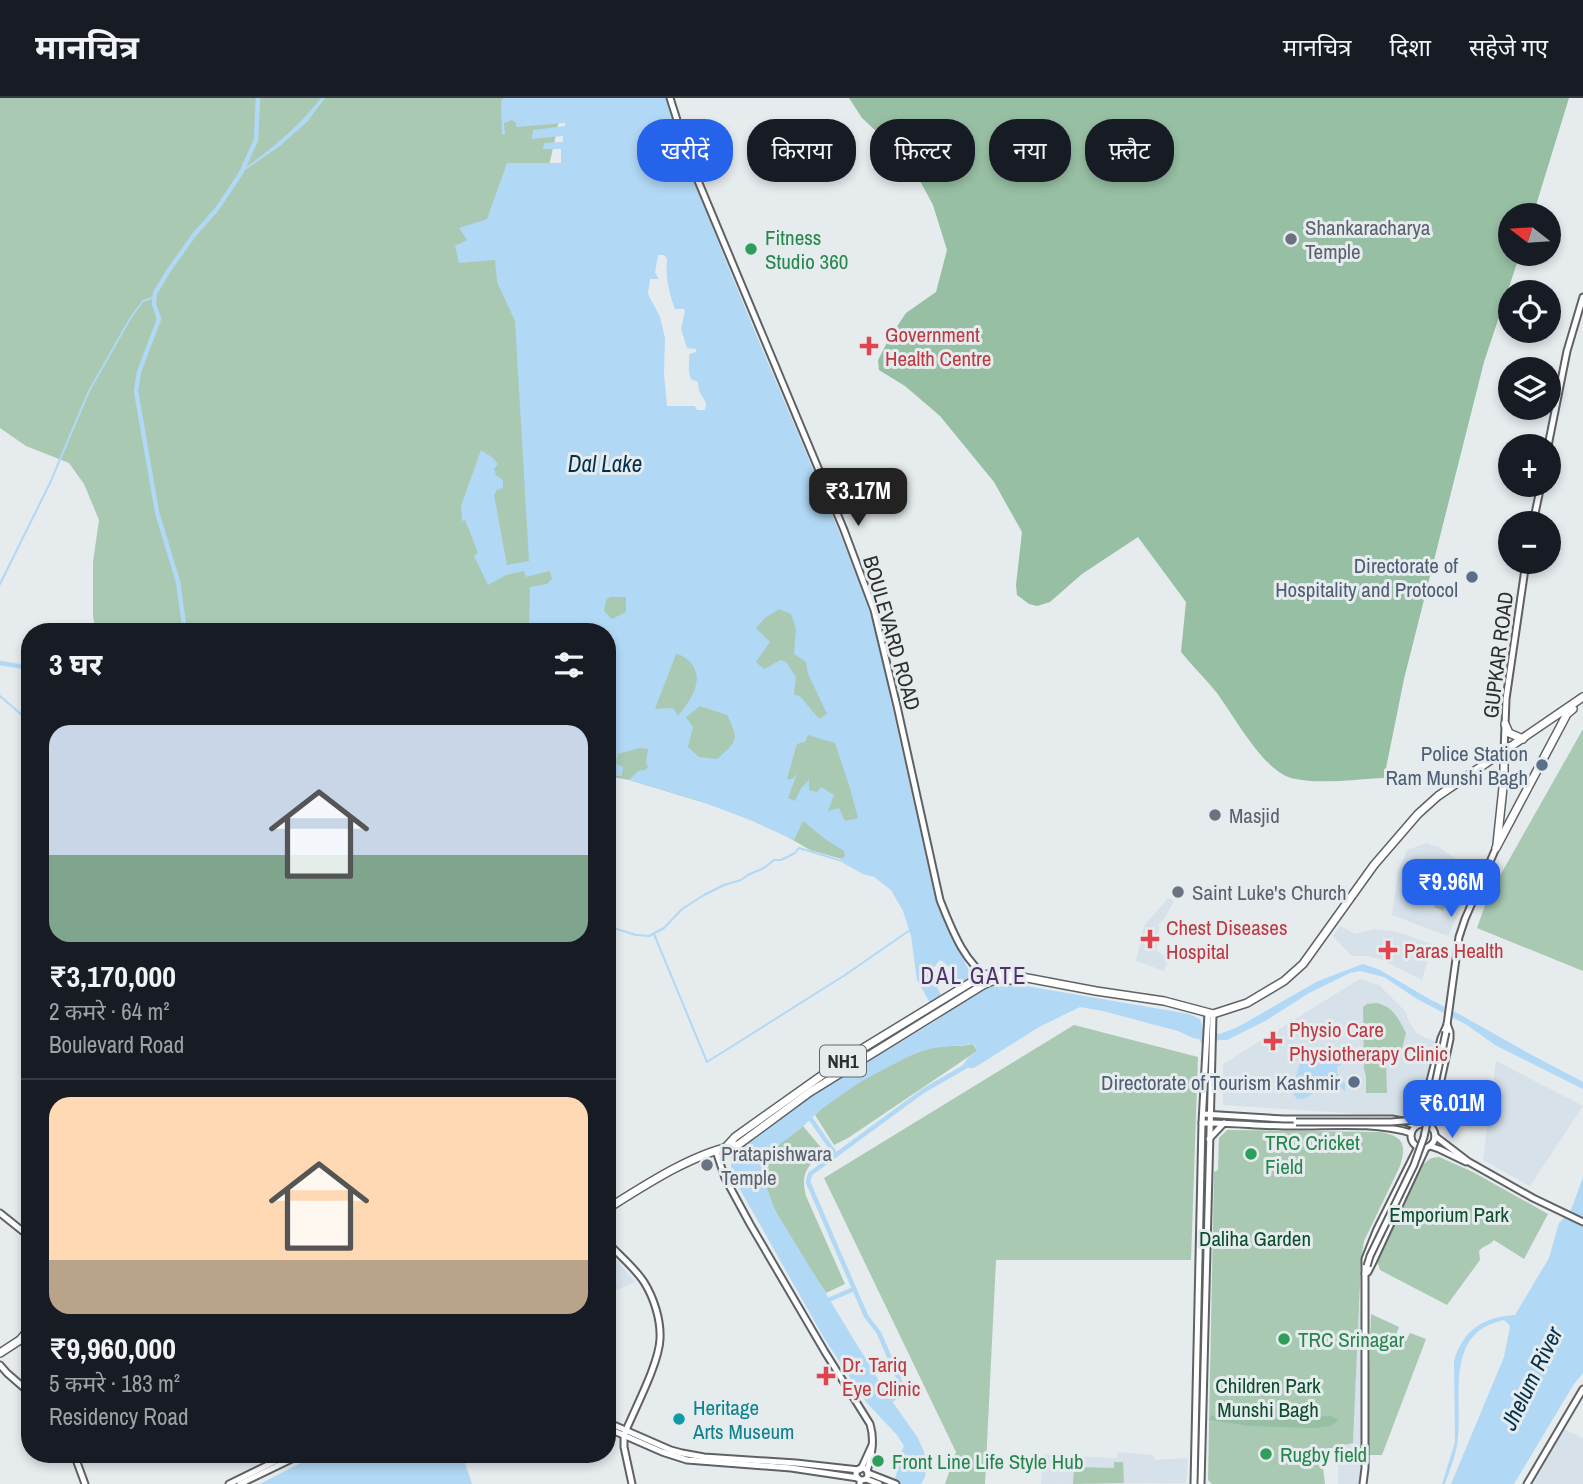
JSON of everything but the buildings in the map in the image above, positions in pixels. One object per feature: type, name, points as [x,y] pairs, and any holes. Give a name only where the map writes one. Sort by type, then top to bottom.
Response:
[{"type":"highway","points":[[1210,1018],[1247,1003],[1284,981],[1303,964],[1374,865],[1418,814],[1438,796],[1580,702]]},
{"type":"highway","points":[[1496,848],[1567,710]]},
{"type":"highway","points":[[1505,724],[1509,733],[1523,739]]},
{"type":"highway","points":[[1496,848],[1504,752]]},
{"type":"highway","points":[[1484,765],[1499,768],[1504,772]]},
{"type":"highway","name":"NH1","points":[[616,1203],[690,1162],[726,1147],[738,1145],[980,976],[1001,974],[1144,1000]]},
{"type":"highway","name":"NH1","points":[[895,1034],[997,979],[1164,1001],[1210,1018]]},
{"type":"highway","points":[[0,1353],[21,1339]]},
{"type":"main road","name":"BOULEVARD ROAD","points":[[670,98],[691,164],[844,530],[871,604],[897,706],[940,900],[969,960],[980,976],[992,981]]},
{"type":"main road","points":[[1550,434],[1567,351],[1583,296]]},
{"type":"main road","name":"GUPKAR ROAD","points":[[1504,752],[1506,699],[1524,574]]},
{"type":"main road","points":[[1363,1484],[1365,1274],[1370,1256],[1415,1165],[1424,1137],[1448,1021],[1461,929],[1496,848]]},
{"type":"main road","points":[[1194,1484],[1210,1018]]},
{"type":"main road","points":[[1448,1021],[1418,1125],[1412,1133],[1412,1141],[1418,1147],[1439,1149],[1469,1162]]},
{"type":"main road","points":[[1448,1021],[1450,1039],[1431,1126],[1435,1136],[1469,1162],[1583,1222]]},
{"type":"main road","points":[[1207,1114],[1290,1121],[1391,1122],[1413,1121],[1430,1109]]},
{"type":"main road","points":[[1284,1126],[1290,1121],[1392,1119],[1431,1126]]},
{"type":"main road","points":[[1206,1123],[1379,1126],[1412,1133]]},
{"type":"main road","points":[[1201,1484],[1209,1139],[1206,1123]]},
{"type":"main road","points":[[1209,1139],[1224,1123]]},
{"type":"main road","points":[[1365,1274],[1435,1136]]},
{"type":"main road","points":[[1365,1274],[1363,1269],[1367,1251],[1418,1147]]},
{"type":"main road","points":[[716,1151],[724,1178],[870,1424],[872,1445],[863,1477]]},
{"type":"main road","points":[[0,1213],[21,1230]]},
{"type":"main road","points":[[616,1252],[643,1280],[660,1329],[659,1347],[654,1363],[625,1433],[624,1447],[632,1484]]},
{"type":"main road","points":[[0,1365],[21,1385]]},
{"type":"main road","points":[[1527,1484],[1583,1390]]},
{"type":"main road","points":[[616,1428],[625,1433]]},
{"type":"main road","points":[[616,1430],[682,1453],[796,1463],[896,1484]]},
{"type":"main road","points":[[77,1463],[85,1484]]},
{"type":"main road","points":[[229,1484],[272,1463]]},
{"type":"main road","points":[[240,1484],[283,1463]]},
{"type":"main road","points":[[863,1477],[879,1484]]},
{"type":"shaded area","points":[[1427,843],[1440,848],[1476,873],[1448,936],[1392,915],[1398,873],[1407,850]]},
{"type":"shaded area","name":"Chest Diseases Hospital","points":[[1168,898],[1174,901],[1159,924],[1157,951],[1168,958],[1164,971],[1136,961],[1144,926]]},
{"type":"shaded area","name":"Paras Health","points":[[1340,926],[1355,934],[1374,929],[1397,932],[1432,944],[1422,980],[1380,959],[1352,956],[1333,936]]},
{"type":"shaded area","points":[[1360,979],[1379,985],[1405,1011],[1417,1034],[1439,1043],[1429,1111],[1420,1118],[1223,1105],[1223,1064]]},
{"type":"shaded area","points":[[1496,1061],[1583,1106],[1530,1186],[1483,1160]]},
{"type":"shaded area","points":[[616,1260],[635,1282],[616,1290]]},
{"type":"shaded area","points":[[1359,1304],[1363,1311],[1363,1467],[1361,1484],[1338,1484],[1338,1447],[1353,1443]]},
{"type":"shaded area","points":[[1564,1429],[1583,1438],[1583,1484],[1533,1484]]},
{"type":"shaded area","points":[[1118,1452],[1153,1455],[1155,1460],[1188,1458],[1186,1483],[1041,1484],[1043,1455],[1117,1458]]},
{"type":"green space","points":[[0,98],[555,98],[560,116],[525,276],[626,440],[728,442],[905,877],[810,850],[755,818],[616,778],[616,623],[94,623],[93,562],[99,520],[84,484],[69,463],[26,446],[0,428]]},
{"type":"green space","points":[[849,98],[1569,98],[1537,203],[1498,203],[1498,266],[1516,266],[1511,280],[1498,280],[1498,320],[1484,362],[1404,679],[1384,778],[1301,780],[1280,773],[1270,765],[1217,693],[1181,652],[1186,602],[1138,537],[1082,574],[1050,602],[1037,606],[1029,604],[1017,595],[1022,532],[994,482],[940,416],[905,386],[879,370],[878,360],[906,313],[936,292],[947,250],[933,205],[921,182],[975,182],[975,119],[870,119],[870,126]]},
{"type":"green space","points":[[1583,729],[1583,971],[1477,928],[1488,897]]},
{"type":"green space","points":[[1433,865],[1458,881],[1443,911],[1434,907],[1437,901],[1435,897],[1427,904],[1418,900]]},
{"type":"green space","points":[[1377,1003],[1392,1011],[1406,1033],[1399,1061],[1386,1062],[1387,1093],[1366,1093],[1363,1007]]},
{"type":"green space","points":[[1074,1025],[1198,1057],[1191,1260],[996,1260],[985,1484],[945,1484],[956,1452],[824,1178]]},
{"type":"green space","points":[[973,1044],[977,1051],[834,1145],[815,1115],[855,1085],[906,1057],[935,1047]]},
{"type":"green space","points":[[803,1126],[823,1150],[805,1175],[806,1196],[845,1284],[826,1293],[781,1221],[765,1182],[774,1151]]},
{"type":"green space","name":"TRC Srinagar","points":[[1227,1130],[1380,1132],[1394,1136],[1403,1147],[1400,1166],[1364,1241],[1353,1443],[1321,1451],[1325,1484],[1212,1484],[1208,1480],[1214,1172],[1218,1170],[1219,1138]]},
{"type":"green space","name":"Emporium Park","points":[[1439,1157],[1473,1172],[1548,1214],[1524,1259],[1494,1240],[1481,1249],[1480,1260],[1447,1305],[1380,1270],[1376,1258],[1420,1167],[1431,1158]]},
{"type":"green space","points":[[1371,1314],[1399,1327],[1395,1338],[1406,1341],[1410,1333],[1426,1339],[1382,1455],[1366,1455]]},
{"type":"green space","points":[[1224,1414],[1266,1419],[1330,1416],[1339,1420],[1330,1426],[1314,1428],[1250,1426],[1209,1420],[1211,1416]]},
{"type":"green space","points":[[1114,1462],[1123,1462],[1124,1483],[1073,1484],[1074,1467],[1114,1468]]},
{"type":"water","points":[[321,98],[325,98],[307,122],[280,146],[241,173],[294,128]]},
{"type":"water","name":"Dal Lake","points":[[504,98],[666,98],[673,119],[637,119],[637,182],[696,182],[868,607],[936,903],[980,989],[998,981],[1189,1014],[1200,1019],[1203,1029],[1220,1034],[1238,1027],[1318,981],[1363,964],[1380,970],[1583,1082],[1583,1089],[1495,1045],[1467,1025],[1417,999],[1384,977],[1360,971],[1350,973],[1309,993],[1267,1020],[1227,1040],[1203,1046],[1199,1039],[1178,1031],[1080,1007],[1039,1027],[974,1068],[962,1066],[977,1051],[974,1044],[933,1048],[913,1054],[860,1082],[820,1110],[780,1144],[770,1159],[765,1182],[775,1210],[887,1394],[918,1438],[924,1452],[925,1477],[921,1484],[893,1484],[904,1446],[866,1402],[824,1338],[733,1177],[732,1161],[733,1155],[809,1097],[934,1022],[973,993],[967,981],[961,985],[940,960],[930,972],[941,995],[930,1003],[917,980],[911,936],[903,911],[891,890],[874,877],[843,863],[841,859],[845,856],[844,851],[803,821],[794,840],[697,800],[629,780],[638,771],[648,767],[648,749],[640,748],[618,754],[616,764],[616,623],[529,623],[530,587],[547,584],[552,579],[550,571],[526,577],[524,571],[506,575],[488,585],[474,556],[478,553],[465,520],[462,521],[461,506],[481,450],[498,464],[494,469],[496,475],[503,480],[503,488],[497,490],[494,495],[507,565],[529,561],[515,321],[497,282],[495,260],[459,263],[455,246],[467,240],[459,228],[487,219],[507,163],[561,163],[561,149],[543,149],[544,143],[563,142],[563,136],[532,139],[533,130],[565,126],[565,123],[516,127],[512,120],[504,123],[505,134],[502,135],[501,101]],"holes":[[[658,255],[664,255],[667,259],[668,284],[675,309],[685,311],[681,329],[687,348],[696,349],[696,352],[689,354],[689,373],[691,379],[698,382],[699,391],[706,403],[705,410],[697,410],[695,406],[667,406],[665,338],[660,317],[648,294],[650,279],[659,279],[655,273]],[[610,597],[626,597],[626,612],[612,619],[604,611],[606,600]],[[779,609],[791,614],[796,629],[794,654],[806,662],[808,674],[827,714],[819,719],[800,696],[794,695],[796,677],[786,662],[781,660],[764,669],[756,662],[770,642],[756,628]],[[676,654],[690,662],[697,676],[691,697],[678,716],[673,708],[655,709]],[[700,706],[727,715],[735,735],[733,743],[717,759],[699,757],[688,747],[693,727],[686,717]],[[808,735],[835,743],[858,818],[845,821],[839,808],[828,811],[834,795],[821,787],[817,792],[809,790],[809,780],[801,788],[795,801],[788,798],[797,774],[792,779],[787,779],[797,744],[805,742]]]},
{"type":"water","name":"Dal Lake","points":[[616,764],[623,767],[622,776],[616,776]]},
{"type":"water","points":[[1300,1062],[1342,1064],[1337,1067],[1337,1072],[1345,1083],[1345,1092],[1341,1088],[1316,1090],[1302,1099],[1296,1098],[1292,1091]]},
{"type":"water","name":"Jhelum River","points":[[1583,1177],[1583,1373],[1514,1484],[1451,1484],[1504,1357],[1510,1326],[1504,1320],[1485,1327],[1472,1337],[1460,1366],[1457,1443],[1445,1484],[1442,1484],[1455,1442],[1454,1361],[1458,1350],[1469,1333],[1484,1322],[1515,1315],[1549,1258],[1559,1223],[1571,1210]]},
{"type":"water","points":[[301,1463],[465,1463],[472,1484],[260,1484]]},
{"type":"waterway","points":[[184,623],[178,582],[157,512],[136,391],[139,372],[159,319],[154,304],[155,293],[241,173],[256,140],[258,98]]},
{"type":"waterway","points":[[0,584],[50,483],[89,391],[131,317],[143,301],[155,297]]},
{"type":"waterway","points":[[0,663],[21,666]]},
{"type":"waterway","points":[[0,696],[21,714]]},
{"type":"waterway","points":[[616,929],[649,936],[664,928],[682,909],[704,895],[741,880],[774,860],[781,860],[795,853],[799,848],[842,861]]},
{"type":"waterway","points":[[654,934],[707,1062],[845,975],[910,930]]},
{"type":"waterway","points":[[888,1404],[901,1391],[901,1384],[879,1333],[866,1316],[808,1182],[810,1174],[923,1091],[968,1065]]},
{"type":"waterway","points":[[808,1115],[836,1155]]},
{"type":"waterway","points":[[826,1301],[854,1289]]},
{"type":"place","name":"Shankaracharya Temple","points":[[1291,239]]},
{"type":"place","name":"Fitness Studio 360","points":[[751,249]]},
{"type":"place","name":"Government Health Centre","points":[[869,346]]},
{"type":"place","name":"Directorate of Hospitality and Protocol","points":[[1472,577]]},
{"type":"place","name":"Police Station Ram Munshi Bagh","points":[[1542,765]]},
{"type":"place","name":"Masjid","points":[[1215,815]]},
{"type":"place","name":"Saint Luke's Church","points":[[1178,892]]},
{"type":"place","name":"Chest Diseases Hospital","points":[[1150,939]]},
{"type":"place","name":"Paras Health","points":[[1388,950]]},
{"type":"place","name":"Physio Care Physiotherapy Clinic","points":[[1273,1041]]},
{"type":"place","name":"Directorate of Tourism Kashmir","points":[[1354,1082]]},
{"type":"place","name":"TRC Cricket Field","points":[[1251,1154]]},
{"type":"place","name":"Pratapishwara Temple","points":[[707,1165]]},
{"type":"place","name":"TRC Srinagar","points":[[1284,1339]]},
{"type":"place","name":"Dr. Tariq Eye Clinic","points":[[826,1376]]},
{"type":"place","name":"Heritage Arts Museum","points":[[679,1419]]},
{"type":"place","name":"Rugby field","points":[[1266,1454]]},
{"type":"place","name":"Front Line Life Style Hub","points":[[878,1461]]},
{"type":"district","name":"DAL GATE","points":[[974,975]]},
{"type":"park label","name":"Daliha Garden","points":[[1255,1238]]},
{"type":"park label","name":"Children Park Munshi Bagh","points":[[1268,1397]]}]
